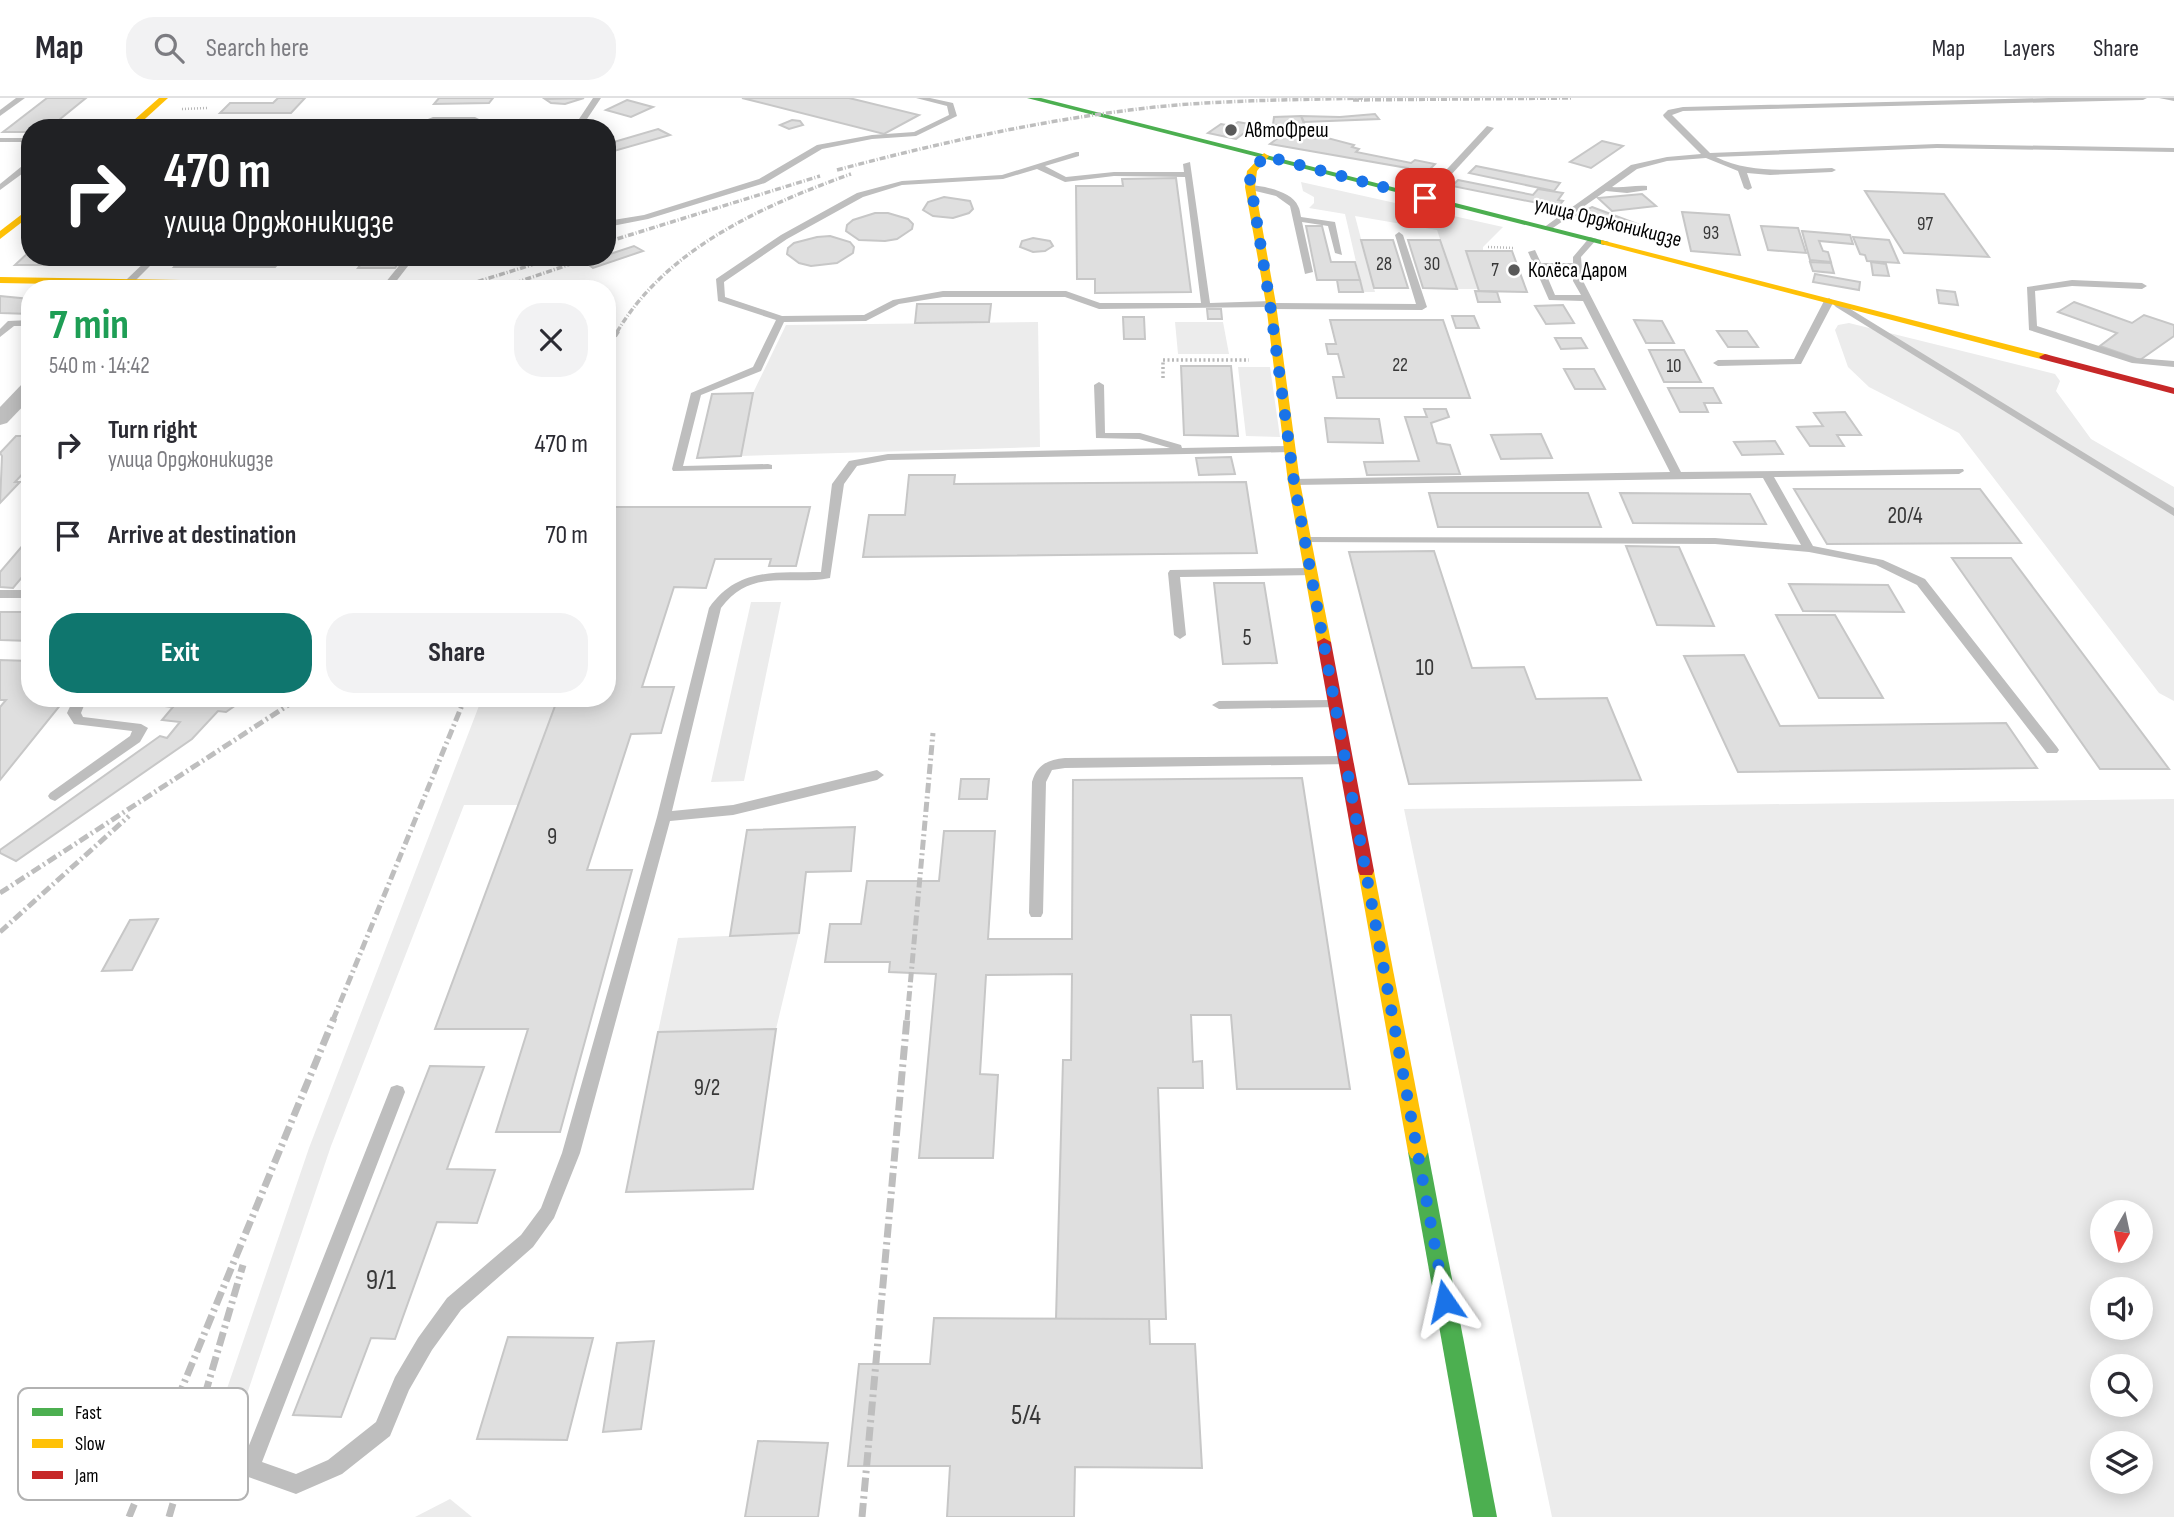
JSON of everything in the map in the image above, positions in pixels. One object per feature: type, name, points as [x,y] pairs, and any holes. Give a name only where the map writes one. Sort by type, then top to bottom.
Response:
[{"type":"street","points":[[140,119],[164,98]]},
{"type":"street","name":"улица Орджоникидзе","points":[[1031,98],[1593,239],[2174,391]]},
{"type":"street","points":[[1265,156],[1252,171],[1250,187],[1271,305],[1294,482],[1485,1517]]},
{"type":"street","points":[[0,236],[21,218]]},
{"type":"street","points":[[0,280],[21,281]]},
{"type":"street","points":[[0,419],[21,397]]},
{"type":"lane","points":[[0,114],[21,98]]},
{"type":"lane","points":[[583,119],[597,98]]},
{"type":"lane","points":[[616,223],[645,218],[762,181],[820,147],[872,136],[916,134],[953,116],[950,105],[920,98]]},
{"type":"lane","points":[[1832,170],[1742,171],[1708,155],[1667,115],[1671,112],[2143,98]]},
{"type":"lane","points":[[2163,98],[2174,99]]},
{"type":"lane","points":[[433,119],[475,119]]},
{"type":"lane","points":[[1425,198],[1490,128]]},
{"type":"lane","points":[[0,140],[21,140]]},
{"type":"lane","points":[[1548,228],[1634,167],[1667,159],[1937,146],[2174,149]]},
{"type":"lane","points":[[1076,153],[1003,177],[902,183],[860,195],[784,237],[719,281],[721,299],[781,319],[866,318],[895,302],[943,294],[1066,294],[1099,306],[1422,307],[1399,235]]},
{"type":"lane","points":[[1038,166],[1065,180],[1188,170],[1206,306]]},
{"type":"lane","points":[[0,188],[21,171]]},
{"type":"lane","points":[[1742,171],[1748,188]]},
{"type":"lane","points":[[1250,187],[1288,198],[1294,205],[1308,272]]},
{"type":"lane","points":[[1603,188],[1627,191],[1644,188]]},
{"type":"lane","points":[[1297,219],[1332,224],[1339,253]]},
{"type":"lane","points":[[1593,239],[1577,257],[1578,281],[1677,475]]},
{"type":"lane","points":[[1532,251],[1552,298],[1587,298]]},
{"type":"lane","points":[[131,280],[146,266]]},
{"type":"lane","points":[[1538,266],[1576,266]]},
{"type":"lane","points":[[2142,286],[2076,282],[2030,289],[2032,328],[2135,361],[2174,364]]},
{"type":"lane","points":[[1718,363],[1797,362],[1832,302],[2174,513]]},
{"type":"lane","points":[[768,467],[677,470],[696,393],[757,369],[781,319]]},
{"type":"lane","points":[[0,334],[11,323],[21,323]]},
{"type":"lane","points":[[1099,385],[1100,436],[1140,436],[1184,451]]},
{"type":"lane","points":[[397,1092],[250,1468],[296,1484],[335,1467],[383,1429],[402,1384],[425,1344],[454,1304],[527,1241],[548,1212],[571,1153],[664,817],[715,608],[725,592],[748,580],[826,575],[838,484],[853,463],[888,457],[1290,449]]},
{"type":"lane","points":[[1294,482],[1959,471]]},
{"type":"lane","points":[[1767,474],[1810,549]]},
{"type":"lane","points":[[1305,540],[1714,541],[1810,549],[1879,562],[1921,582],[2052,750]]},
{"type":"lane","points":[[1180,635],[1174,573],[1311,572]]},
{"type":"lane","points":[[0,594],[21,594]]},
{"type":"lane","points":[[1219,705],[1335,704]]},
{"type":"lane","points":[[55,796],[135,739],[141,728],[79,721],[74,713],[77,707]]},
{"type":"lane","points":[[1036,913],[1039,782],[1041,772],[1046,766],[1065,762],[1346,761]]},
{"type":"lane","points":[[664,817],[733,810],[877,775]]},
{"type":"path","points":[[181,109],[207,108]]},
{"type":"path","points":[[1488,247],[1530,248],[1532,251]]},
{"type":"path","points":[[1163,378],[1163,360],[1278,361]]},
{"type":"shaded area","points":[[1301,182],[1503,227],[1483,247],[1483,251],[1466,251],[1478,289],[1457,289],[1437,230],[1355,216],[1375,292],[1363,292],[1345,214],[1309,208],[1314,203],[1314,197],[1303,191]]},
{"type":"shaded area","points":[[1038,322],[1040,447],[741,456],[753,393],[786,325]]},
{"type":"shaded area","points":[[1175,322],[1223,322],[1229,354],[1178,354]]},
{"type":"shaded area","points":[[1849,323],[2055,374],[2060,381],[2056,391],[2091,439],[2174,487],[2174,701],[2159,693],[1959,433],[1869,387],[1848,367],[1835,330],[1838,325]]},
{"type":"shaded area","points":[[1238,367],[1270,367],[1280,437],[1246,436]]},
{"type":"shaded area","points":[[751,602],[781,602],[744,781],[711,782]]},
{"type":"shaded area","points":[[479,707],[555,707],[518,805],[464,805],[331,1146],[248,1391],[248,1388],[227,1388],[309,1148]]},
{"type":"shaded area","points":[[2174,799],[2174,1517],[1552,1517],[1404,809]]},
{"type":"shaded area","points":[[799,933],[776,1029],[658,1032],[678,938]]},
{"type":"shaded area","points":[[450,1499],[472,1517],[415,1517]]},
{"type":"building","points":[[47,98],[86,98],[60,119],[21,119],[21,132],[3,132]]},
{"type":"building","points":[[278,98],[305,98],[291,113],[220,113],[230,103],[273,103]]},
{"type":"building","points":[[439,98],[493,98],[489,103],[434,104]]},
{"type":"building","points":[[584,98],[565,104],[551,103],[545,99]]},
{"type":"building","points":[[742,98],[849,98],[919,115],[884,134]]},
{"type":"building","points":[[627,100],[653,107],[631,117],[606,110]]},
{"type":"building","points":[[1375,114],[1379,119],[1304,122],[1301,116],[1340,117]]},
{"type":"building","points":[[1301,116],[1305,127],[1300,132],[1308,133],[1306,135],[1354,145],[1352,147],[1359,149],[1356,152],[1411,163],[1415,160],[1435,164],[1430,169],[1437,171],[1431,177],[1404,171],[1407,168],[1270,144],[1283,138],[1283,135],[1276,134],[1276,129],[1284,129],[1284,125],[1273,125],[1274,117]]},
{"type":"building","points":[[792,120],[800,121],[803,125],[789,129],[780,125]]},
{"type":"building","name":"АвтоФреш","points":[[1238,122],[1255,125],[1236,139],[1208,133],[1221,124],[1232,126]]},
{"type":"building","points":[[658,129],[670,135],[616,150],[616,141]]},
{"type":"building","points":[[1602,141],[1623,146],[1591,168],[1570,162]]},
{"type":"building","points":[[1476,166],[1560,183],[1554,191],[1469,173]]},
{"type":"building","points":[[1176,178],[1191,292],[1095,293],[1095,279],[1077,279],[1076,186],[1123,186],[1122,179]]},
{"type":"building","points":[[1458,180],[1533,195],[1538,189],[1563,193],[1558,200],[1563,201],[1558,207],[1452,186]]},
{"type":"building","points":[[1865,191],[1944,194],[1989,257],[1904,253]]},
{"type":"building","points":[[1642,194],[1656,206],[1612,211],[1598,198]]},
{"type":"building","points":[[944,197],[970,201],[973,209],[953,218],[933,216],[923,210],[928,202]]},
{"type":"building","points":[[1592,207],[1637,224],[1621,232],[1576,215]]},
{"type":"building","points":[[1682,212],[1729,215],[1740,255],[1691,251]]},
{"type":"building","points":[[875,213],[888,213],[908,219],[913,224],[912,229],[897,239],[885,241],[859,240],[846,231],[847,225],[853,220]]},
{"type":"building","points":[[1306,226],[1322,226],[1331,262],[1355,262],[1360,280],[1317,280]]},
{"type":"building","points":[[1761,226],[1798,228],[1806,253],[1768,250]]},
{"type":"building","points":[[1802,231],[1850,235],[1853,244],[1819,241],[1823,251],[1828,252],[1831,262],[1810,260]]},
{"type":"building","points":[[830,236],[850,242],[854,247],[853,253],[837,263],[811,266],[799,263],[787,254],[788,248],[794,243]]},
{"type":"building","points":[[1853,237],[1889,240],[1899,263],[1867,261],[1865,255],[1860,254]]},
{"type":"building","points":[[1033,238],[1050,241],[1053,246],[1045,251],[1033,252],[1020,247],[1022,241]]},
{"type":"building","points":[[1361,240],[1393,240],[1408,288],[1374,288]]},
{"type":"building","points":[[1408,240],[1440,240],[1457,289],[1423,288]]},
{"type":"building","points":[[634,246],[643,251],[616,260],[616,252]]},
{"type":"building","points":[[1466,251],[1512,251],[1527,292],[1479,291]]},
{"type":"building","points":[[1810,262],[1831,263],[1834,273],[1813,271]]},
{"type":"building","points":[[1871,262],[1886,264],[1889,276],[1873,275]]},
{"type":"building","points":[[175,266],[276,266],[275,267]]},
{"type":"building","points":[[360,266],[396,266],[395,268],[358,268]]},
{"type":"building","points":[[1815,274],[1860,282],[1859,290],[1813,282]]},
{"type":"building","points":[[1337,280],[1360,280],[1363,292],[1339,292]]},
{"type":"building","points":[[1937,290],[1955,292],[1958,305],[1939,303]]},
{"type":"building","points":[[1475,291],[1497,292],[1500,302],[1478,302]]},
{"type":"building","points":[[0,296],[21,298],[21,314],[0,313]]},
{"type":"building","points":[[2074,302],[2132,323],[2144,315],[2174,325],[2174,336],[2140,360],[2100,346],[2117,333],[2058,312]]},
{"type":"building","points":[[917,304],[991,304],[989,322],[915,323]]},
{"type":"building","points":[[1563,305],[1574,323],[1546,324],[1535,306]]},
{"type":"building","points":[[1207,309],[1221,309],[1222,319],[1208,319]]},
{"type":"building","points":[[1452,316],[1474,316],[1479,328],[1456,328]]},
{"type":"building","points":[[1123,317],[1144,317],[1145,339],[1124,339]]},
{"type":"building","points":[[1330,320],[1443,320],[1470,398],[1337,398],[1333,377],[1344,377],[1338,354],[1328,354],[1326,344],[1336,344]]},
{"type":"building","points":[[1634,320],[1662,321],[1674,343],[1646,343]]},
{"type":"building","points":[[1717,331],[1747,331],[1758,347],[1728,347]]},
{"type":"building","points":[[1555,338],[1581,338],[1587,348],[1561,349]]},
{"type":"building","points":[[1649,350],[1684,350],[1701,382],[1664,382]]},
{"type":"building","points":[[1181,366],[1231,366],[1238,436],[1184,435]]},
{"type":"building","points":[[1564,369],[1594,369],[1605,389],[1575,389]]},
{"type":"building","points":[[1668,388],[1713,388],[1721,403],[1704,403],[1708,412],[1680,412]]},
{"type":"building","points":[[753,393],[741,456],[697,458],[712,394]]},
{"type":"building","points":[[1424,409],[1446,409],[1449,417],[1431,423],[1437,443],[1450,445],[1460,474],[1367,475],[1364,462],[1419,461],[1405,417],[1427,417]]},
{"type":"building","points":[[1845,412],[1861,435],[1837,435],[1844,446],[1810,446],[1797,427],[1823,426],[1814,413]]},
{"type":"building","points":[[1325,418],[1379,419],[1383,443],[1328,442]]},
{"type":"building","points":[[1541,434],[1552,458],[1501,459],[1491,435]]},
{"type":"building","points":[[16,436],[21,436],[21,476],[15,482],[20,482],[0,503],[2,456],[0,453]]},
{"type":"building","points":[[1775,441],[1783,454],[1742,455],[1734,442]]},
{"type":"building","points":[[1231,457],[1235,474],[1199,475],[1196,458]]},
{"type":"building","points":[[909,475],[955,475],[954,484],[1246,482],[1257,553],[863,557],[869,515],[905,515]]},
{"type":"building","points":[[1794,489],[1980,489],[2021,543],[1827,544]]},
{"type":"building","points":[[1429,493],[1588,493],[1601,527],[1438,527]]},
{"type":"building","points":[[1620,493],[1750,494],[1766,524],[1633,523]]},
{"type":"building","points":[[616,507],[810,507],[796,566],[769,566],[771,559],[715,559],[706,588],[674,587],[642,687],[674,687],[661,733],[631,734],[587,870],[632,870],[560,1132],[496,1132],[528,1029],[435,1029],[555,707],[616,707]]},
{"type":"building","points":[[1626,546],[1679,547],[1714,626],[1657,625]]},
{"type":"building","points":[[21,548],[21,578],[13,588],[0,587],[0,572]]},
{"type":"building","points":[[1434,551],[1472,668],[1524,667],[1536,699],[1607,698],[1641,780],[1409,784],[1349,552]]},
{"type":"building","points":[[1952,558],[2011,558],[2169,769],[2100,769]]},
{"type":"building","points":[[1214,583],[1264,583],[1277,663],[1223,664]]},
{"type":"building","points":[[1789,584],[1888,585],[1904,612],[1803,611]]},
{"type":"building","points":[[0,612],[21,612],[21,641],[0,640]]},
{"type":"building","points":[[1776,615],[1835,615],[1883,698],[1819,698]]},
{"type":"building","points":[[1744,655],[1780,726],[2006,723],[2037,768],[1738,772],[1684,656]]},
{"type":"building","points":[[0,660],[21,661],[21,707],[59,707],[0,780],[0,707],[6,700],[0,700]]},
{"type":"building","points":[[173,707],[233,707],[226,712],[218,711],[192,739],[16,861],[0,853],[0,850],[160,736],[167,738],[180,722],[162,720]]},
{"type":"building","points":[[1302,778],[1350,1089],[1237,1089],[1231,1015],[1191,1015],[1193,1062],[1202,1061],[1203,1088],[1158,1088],[1166,1319],[1056,1319],[1063,1060],[1071,1060],[1072,974],[986,975],[980,1074],[998,1075],[993,1158],[919,1158],[936,974],[889,972],[890,962],[825,962],[830,924],[861,924],[867,881],[939,881],[944,831],[995,831],[988,939],[1072,939],[1073,780]]},
{"type":"building","points":[[961,779],[989,779],[987,799],[959,799]]},
{"type":"building","points":[[855,827],[851,871],[806,872],[799,933],[730,936],[747,830]]},
{"type":"building","points":[[158,919],[132,970],[102,971],[130,920]]},
{"type":"building","points":[[776,1029],[753,1189],[626,1192],[658,1032]]},
{"type":"building","points":[[430,1066],[484,1067],[447,1169],[495,1170],[477,1223],[437,1222],[395,1339],[371,1338],[341,1417],[293,1415]]},
{"type":"building","points":[[934,1318],[1149,1319],[1150,1344],[1195,1344],[1202,1468],[1075,1467],[1074,1517],[947,1517],[950,1466],[848,1466],[859,1364],[930,1364]]},
{"type":"building","points":[[508,1337],[593,1338],[567,1440],[477,1439]]},
{"type":"building","points":[[654,1341],[641,1429],[603,1432],[617,1343]]},
{"type":"building","points":[[758,1441],[828,1443],[818,1517],[745,1517]]},
{"type":"railway","points":[[837,170],[995,132],[1115,112],[1207,103],[1363,98]]},
{"type":"railway","points":[[1353,100],[1571,98]]},
{"type":"railway","points":[[617,332],[638,302],[662,276],[719,234],[784,200],[851,174]]},
{"type":"railway","points":[[616,239],[820,176]]},
{"type":"railway","points":[[483,280],[528,266]]},
{"type":"railway","points":[[524,280],[565,266]]},
{"type":"railway","points":[[0,893],[285,707]]},
{"type":"railway","points":[[333,1020],[461,707]]},
{"type":"railway","points":[[907,1020],[933,733]]},
{"type":"railway","points":[[0,932],[129,816]]},
{"type":"railway","points":[[182,1388],[334,1018]]},
{"type":"railway","points":[[862,1517],[907,1018]]},
{"type":"railway","points":[[207,1388],[243,1265]]},
{"type":"railway","points":[[129,1517],[136,1500]]},
{"type":"railway","points":[[169,1517],[174,1500]]},
{"type":"traffic: fast","points":[[1031,98],[1604,242]]},
{"type":"traffic: fast","points":[[1418,1152],[1485,1517]]},
{"type":"traffic: slow","points":[[140,119],[164,98]]},
{"type":"traffic: slow","points":[[1264,156],[1252,171],[1250,187],[1271,304],[1294,482],[1324,642]]},
{"type":"traffic: slow","points":[[0,236],[21,218]]},
{"type":"traffic: slow","points":[[1604,242],[2045,357]]},
{"type":"traffic: slow","points":[[0,280],[21,280]]},
{"type":"traffic: slow","points":[[1366,871],[1418,1152]]},
{"type":"traffic: jam","points":[[2045,357],[2174,391]]},
{"type":"traffic: jam","points":[[1324,642],[1366,871]]},
{"type":"place","name":"АвтоФреш","points":[[1231,130]]},
{"type":"place","name":"Колёса Даром","points":[[1514,270]]},
{"type":"route","points":[[1425,198],[1265,156],[1252,171],[1250,179],[1294,482],[1445,1301]]}]
